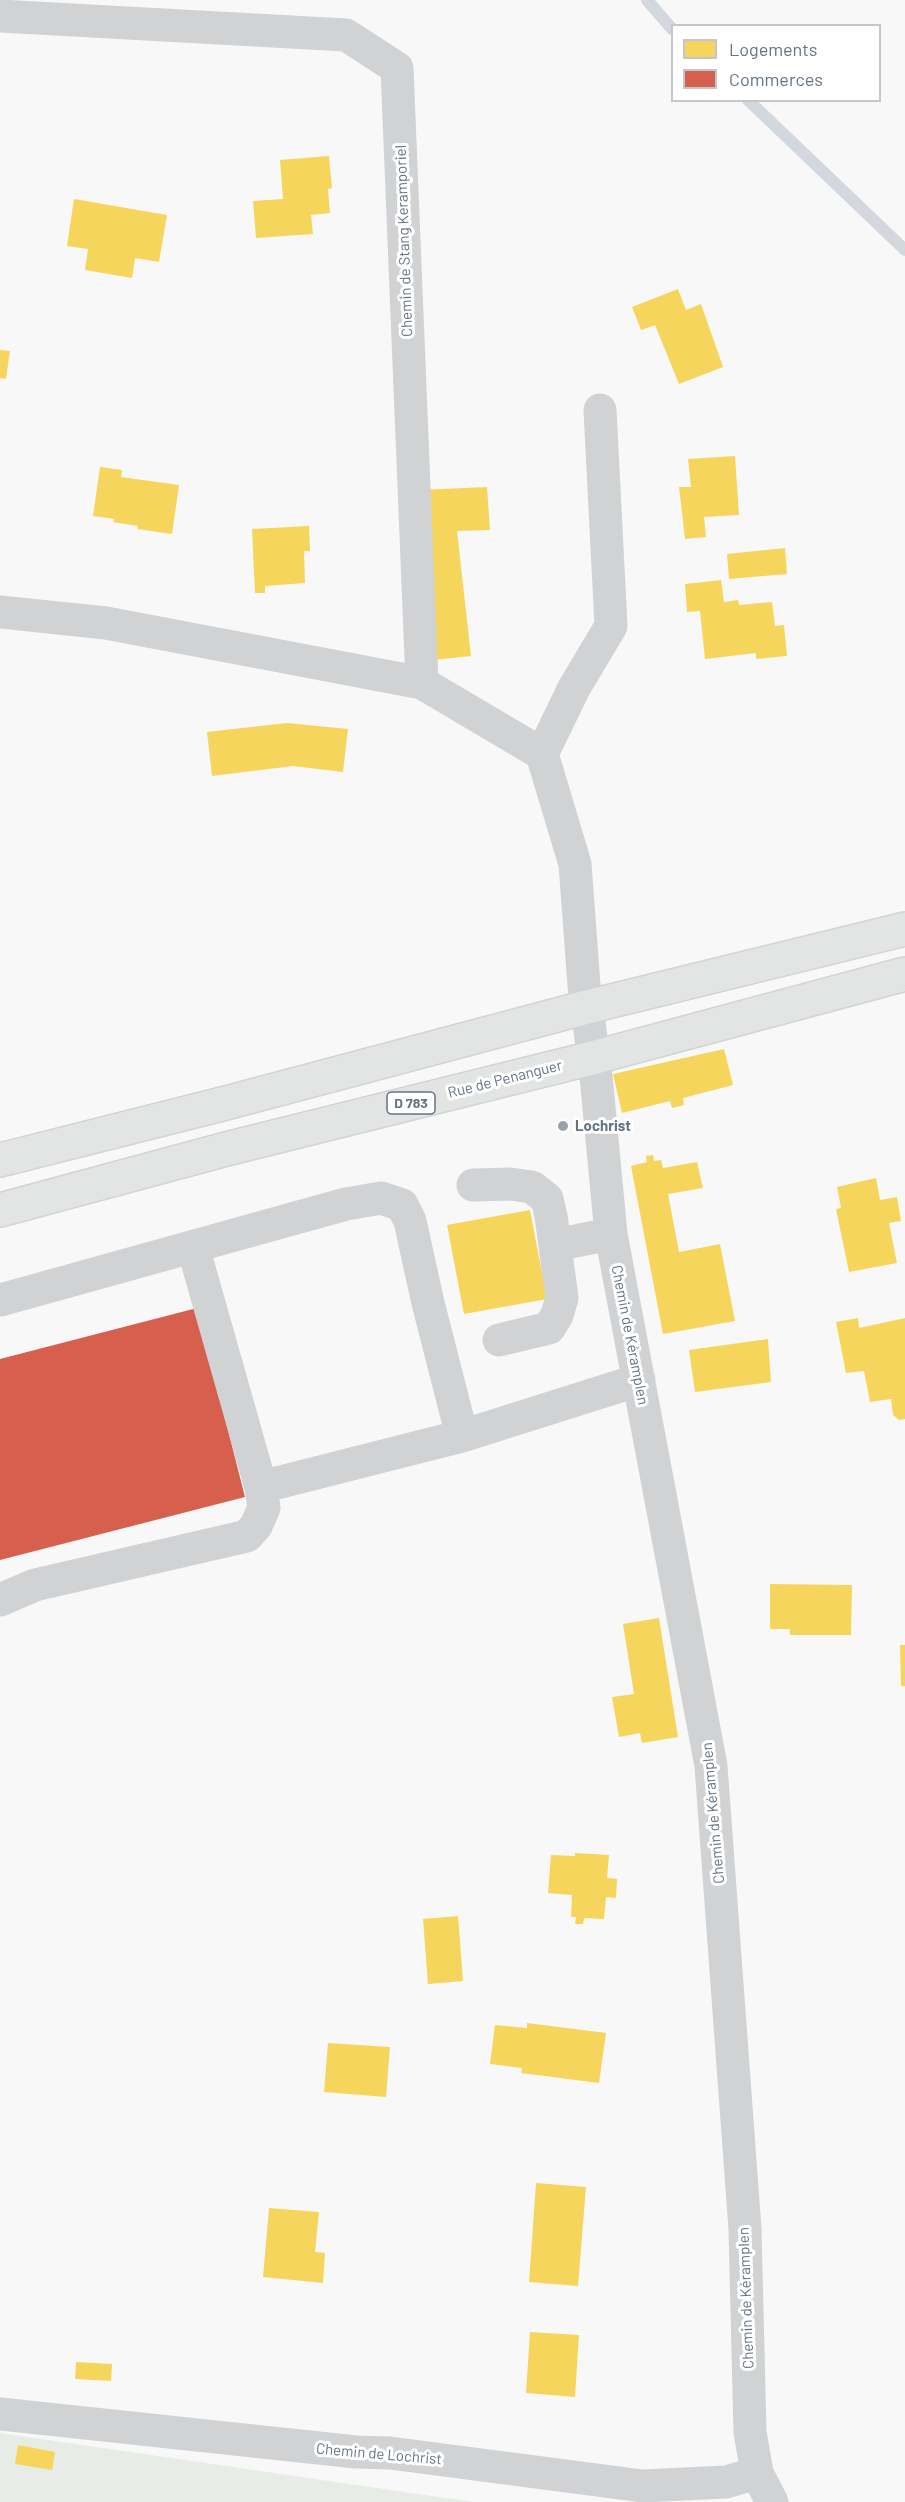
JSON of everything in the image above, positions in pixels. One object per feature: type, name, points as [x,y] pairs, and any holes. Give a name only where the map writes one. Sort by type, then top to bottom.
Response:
[{"type":"main road","points":[[0,1160],[261,1095],[587,1007],[905,928]]},
{"type":"main road","name":"Rue de Penanguer","points":[[0,1210],[230,1148],[592,1058],[905,974]]},
{"type":"street","name":"Chemin de Stang Keramporiel","points":[[0,16],[346,35],[397,68],[422,683]]},
{"type":"street","points":[[587,1007],[575,864],[542,754],[574,688],[610,626],[600,410]]},
{"type":"street","points":[[0,612],[106,623],[422,683],[542,754]]},
{"type":"street","name":"Chemin de Kéramplen","points":[[587,1007],[611,1234],[711,1766],[744,2229],[750,2432],[758,2473],[772,2502]]},
{"type":"street","points":[[473,1185],[510,1184],[532,1187],[547,1199],[555,1245],[562,1298],[557,1315],[549,1328],[499,1340]]},
{"type":"street","points":[[0,1300],[346,1204],[381,1198],[402,1205],[410,1221],[462,1436]]},
{"type":"street","points":[[555,1245],[611,1234]]},
{"type":"street","points":[[0,1600],[35,1585],[247,1536],[256,1526],[264,1508],[261,1487],[193,1247]]},
{"type":"street","points":[[261,1487],[462,1436],[639,1380]]},
{"type":"street","name":"Chemin de Lochrist","points":[[0,2414],[356,2452],[390,2453],[644,2486],[726,2482],[758,2473]]},
{"type":"shaded area","points":[[0,2433],[473,2502],[0,2502]]},
{"type":"building: Logements","points":[[329,156],[332,188],[328,189],[330,213],[311,215],[313,234],[256,238],[253,201],[283,199],[280,160]]},
{"type":"building: Logements","points":[[74,199],[167,215],[159,262],[135,258],[132,278],[85,270],[88,249],[67,246]]},
{"type":"building: Logements","points":[[678,289],[686,310],[701,304],[723,367],[679,384],[655,325],[641,330],[632,307]]},
{"type":"building: Logements","points":[[0,350],[10,351],[6,379],[0,378]]},
{"type":"building: Logements","points":[[735,456],[739,515],[704,517],[706,537],[685,539],[679,487],[691,487],[688,459]]},
{"type":"building: Logements","points":[[100,467],[122,470],[121,477],[179,485],[172,534],[137,529],[138,526],[93,516]]},
{"type":"building: Logements","points":[[487,487],[490,530],[457,531],[471,656],[433,660],[419,490]]},
{"type":"building: Logements","points":[[309,526],[310,551],[304,551],[305,583],[265,586],[265,593],[255,593],[252,529]]},
{"type":"building: Logements","points":[[785,548],[787,574],[729,579],[727,554]]},
{"type":"building: Logements","points":[[721,580],[724,602],[738,600],[739,605],[772,602],[775,626],[784,625],[787,656],[756,659],[756,653],[705,659],[700,611],[687,612],[685,584]]},
{"type":"building: Logements","points":[[287,723],[348,729],[343,772],[293,766],[212,776],[207,732]]},
{"type":"building: Logements","points":[[724,1049],[733,1085],[683,1098],[684,1105],[672,1108],[670,1101],[622,1113],[613,1074]]},
{"type":"building: Logements","points":[[653,1155],[654,1161],[661,1160],[663,1168],[697,1162],[703,1188],[668,1194],[679,1252],[720,1244],[735,1321],[663,1334],[631,1166],[647,1162],[646,1156]]},
{"type":"building: Logements","points":[[876,1178],[880,1200],[897,1197],[901,1221],[889,1223],[897,1263],[849,1272],[836,1209],[841,1208],[837,1187]]},
{"type":"building: Logements","points":[[530,1210],[547,1299],[464,1314],[447,1225]]},
{"type":"building: Logements","points":[[858,1318],[859,1328],[905,1318],[905,1419],[899,1420],[893,1415],[891,1399],[870,1402],[864,1371],[846,1373],[836,1322]]},
{"type":"building: Logements","points":[[768,1339],[771,1382],[695,1392],[689,1350]]},
{"type":"building: Logements","points":[[770,1584],[852,1585],[851,1635],[790,1635],[790,1629],[770,1629]]},
{"type":"building: Logements","points":[[659,1618],[678,1737],[642,1743],[640,1733],[619,1737],[612,1697],[634,1694],[623,1624]]},
{"type":"building: Logements","points":[[900,1645],[905,1645],[905,1686],[901,1686]]},
{"type":"building: Logements","points":[[575,1853],[609,1855],[607,1878],[617,1879],[616,1898],[606,1897],[604,1919],[584,1918],[583,1924],[575,1924],[576,1917],[571,1917],[572,1895],[548,1893],[551,1855],[575,1856]]},
{"type":"building: Logements","points":[[458,1916],[463,1981],[428,1984],[423,1919]]},
{"type":"building: Logements","points":[[527,2023],[606,2033],[599,2083],[521,2073],[522,2068],[490,2064],[495,2025],[527,2028]]},
{"type":"building: Logements","points":[[328,2043],[390,2047],[386,2097],[324,2092]]},
{"type":"building: Logements","points":[[536,2183],[586,2187],[578,2286],[529,2282]]},
{"type":"building: Logements","points":[[269,2208],[319,2212],[315,2252],[325,2253],[323,2283],[263,2277]]},
{"type":"building: Logements","points":[[530,2332],[579,2335],[575,2397],[526,2393]]},
{"type":"building: Logements","points":[[76,2362],[112,2364],[111,2381],[75,2379]]},
{"type":"building: Logements","points":[[18,2445],[55,2452],[52,2470],[15,2464]]},
{"type":"building: Commerces","points":[[197,1308],[245,1497],[0,1560],[0,1359]]},
{"type":"waterway","points":[[647,0],[671,28]]},
{"type":"waterway","points":[[750,102],[905,250]]},
{"type":"place","name":"Lochrist","points":[[563,1126]]}]
